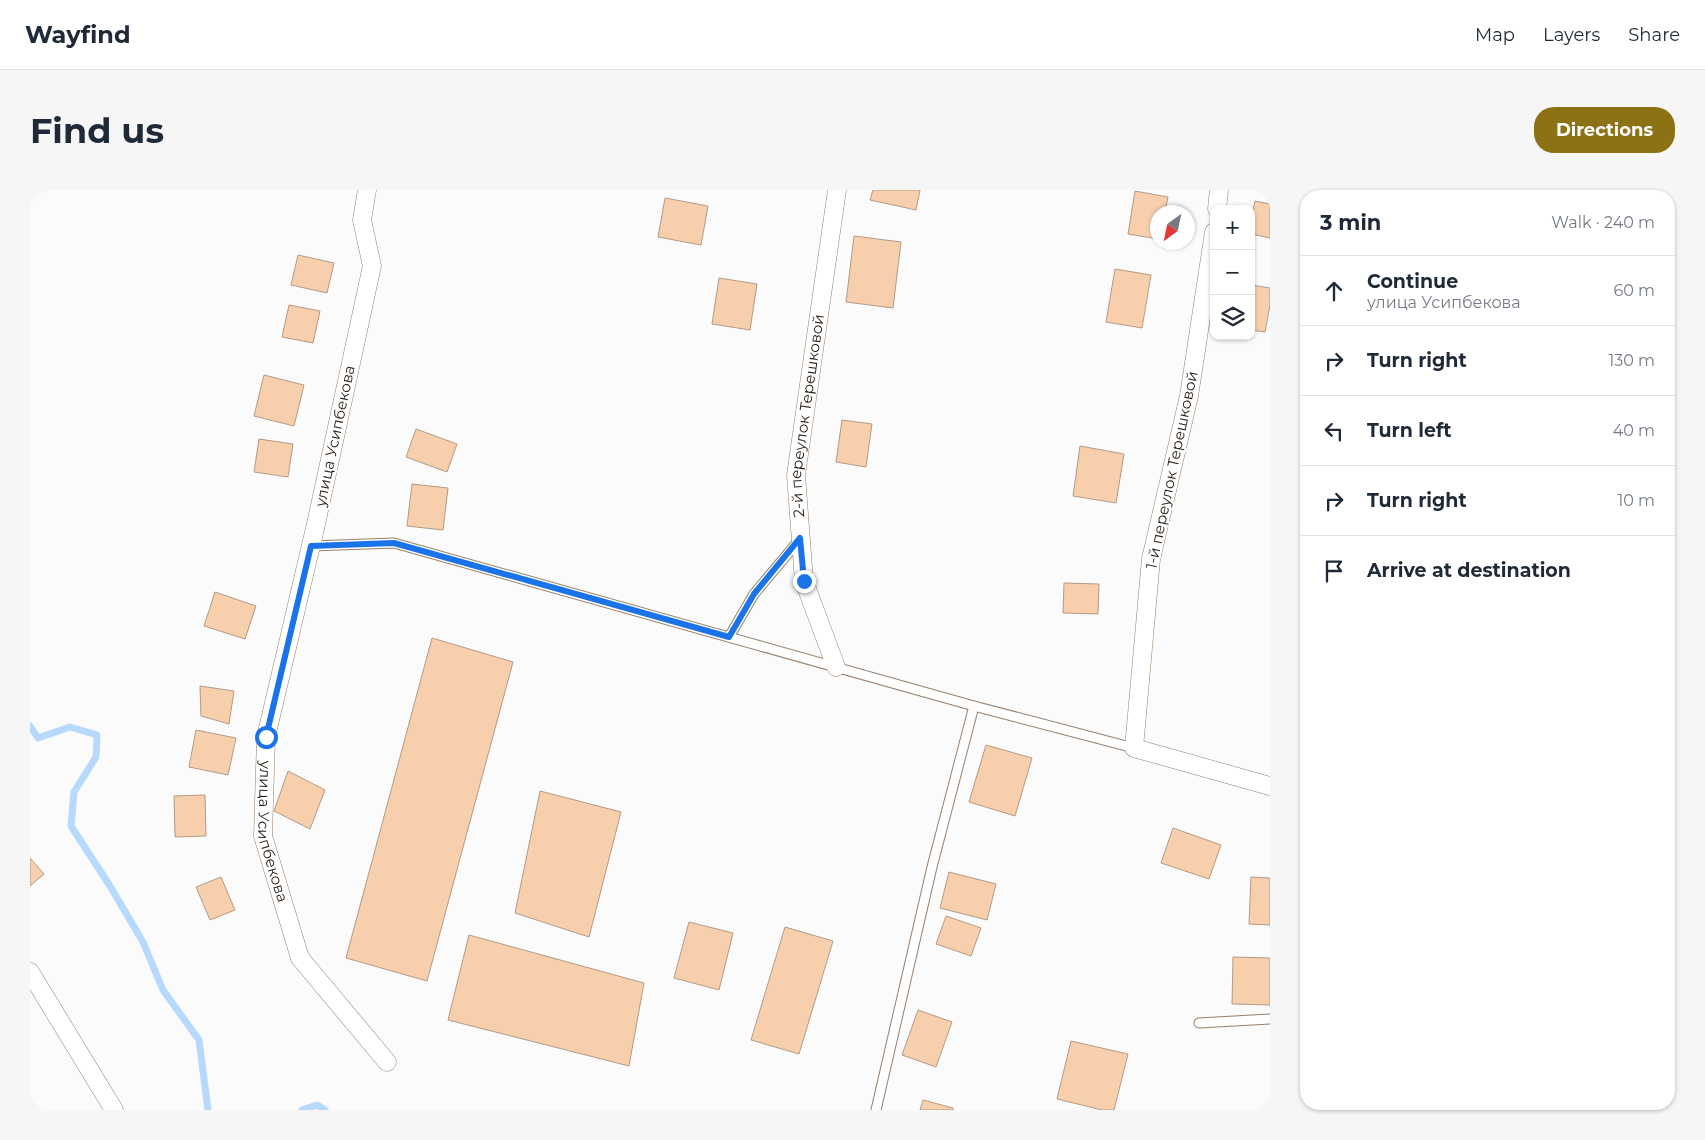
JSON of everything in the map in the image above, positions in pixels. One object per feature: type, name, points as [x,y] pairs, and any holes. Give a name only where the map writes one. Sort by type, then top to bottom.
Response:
[{"type":"street","name":"улица Усипбекова","points":[[367,190],[362,220],[372,266],[311,546],[266,737],[263,836],[300,958],[387,1062]]},
{"type":"street","name":"2-й переулок Терешковой","points":[[836,667],[804,581],[796,475],[837,190]]},
{"type":"street","points":[[1217,205],[1219,190]]},
{"type":"street","name":"1-й переулок Терешковой","points":[[1134,748],[1151,559],[1189,396],[1211,250]]},
{"type":"street","points":[[1134,748],[1270,786]]},
{"type":"street","points":[[30,972],[114,1110]]},
{"type":"lane","points":[[729,637],[754,594],[800,538]]},
{"type":"lane","points":[[311,546],[394,543],[974,706],[1134,748]]},
{"type":"lane","points":[[876,1110],[932,867],[974,706]]},
{"type":"lane","points":[[1199,1023],[1270,1019]]},
{"type":"building","points":[[873,190],[920,190],[916,210],[870,200]]},
{"type":"building","points":[[1135,191],[1168,197],[1166,205],[1150,205],[1150,238],[1128,234]]},
{"type":"building","points":[[665,198],[708,206],[701,245],[658,237]]},
{"type":"building","points":[[1255,201],[1270,204],[1270,238],[1255,235]]},
{"type":"building","points":[[854,236],[901,242],[893,308],[846,302]]},
{"type":"building","points":[[298,255],[334,263],[327,293],[291,285]]},
{"type":"building","points":[[1115,269],[1151,275],[1142,328],[1106,322]]},
{"type":"building","points":[[719,278],[757,284],[750,330],[712,324]]},
{"type":"building","points":[[1255,286],[1270,288],[1270,305],[1265,332],[1255,331]]},
{"type":"building","points":[[289,305],[320,311],[313,343],[282,337]]},
{"type":"building","points":[[264,375],[304,385],[294,426],[254,416]]},
{"type":"building","points":[[842,420],[872,424],[866,467],[836,462]]},
{"type":"building","points":[[416,429],[457,444],[447,472],[406,457]]},
{"type":"building","points":[[259,439],[293,444],[288,477],[254,472]]},
{"type":"building","points":[[1080,446],[1124,454],[1116,503],[1073,496]]},
{"type":"building","points":[[412,484],[448,488],[443,530],[407,526]]},
{"type":"building","points":[[1064,583],[1099,584],[1098,614],[1063,613]]},
{"type":"building","points":[[215,592],[256,606],[245,639],[204,626]]},
{"type":"building","points":[[432,638],[513,662],[427,981],[346,958]]},
{"type":"building","points":[[200,686],[234,691],[229,724],[201,716]]},
{"type":"building","points":[[196,730],[236,738],[228,775],[189,767]]},
{"type":"building","points":[[986,745],[1032,758],[1015,816],[969,802]]},
{"type":"building","points":[[288,771],[325,790],[310,829],[274,811]]},
{"type":"building","points":[[540,791],[621,812],[589,937],[515,913]]},
{"type":"building","points":[[205,795],[206,836],[175,837],[174,796]]},
{"type":"building","points":[[1173,828],[1221,845],[1209,879],[1161,863]]},
{"type":"building","points":[[30,858],[44,874],[30,886]]},
{"type":"building","points":[[949,872],[996,884],[987,920],[940,908]]},
{"type":"building","points":[[221,877],[235,910],[210,920],[196,887]]},
{"type":"building","points":[[1251,877],[1270,878],[1270,925],[1249,924]]},
{"type":"building","points":[[946,916],[981,928],[971,956],[936,944]]},
{"type":"building","points":[[689,922],[733,933],[719,990],[674,978]]},
{"type":"building","points":[[785,927],[833,941],[799,1054],[751,1040]]},
{"type":"building","points":[[469,935],[644,983],[629,1066],[448,1020]]},
{"type":"building","points":[[1233,957],[1270,958],[1270,1005],[1232,1004]]},
{"type":"building","points":[[918,1010],[952,1022],[936,1067],[902,1055]]},
{"type":"building","points":[[1071,1041],[1128,1054],[1114,1110],[1102,1110],[1057,1099]]},
{"type":"building","points":[[923,1100],[953,1108],[953,1110],[920,1110]]},
{"type":"waterway","points":[[30,726],[38,738],[70,727],[97,735],[96,757],[74,792],[71,826],[143,942],[163,990],[199,1040],[208,1110]]},
{"type":"waterway","points":[[302,1110],[317,1105],[325,1110]]},
{"type":"route","points":[[266,737],[311,546],[394,543],[729,637],[754,594],[800,538],[804,581]]}]
